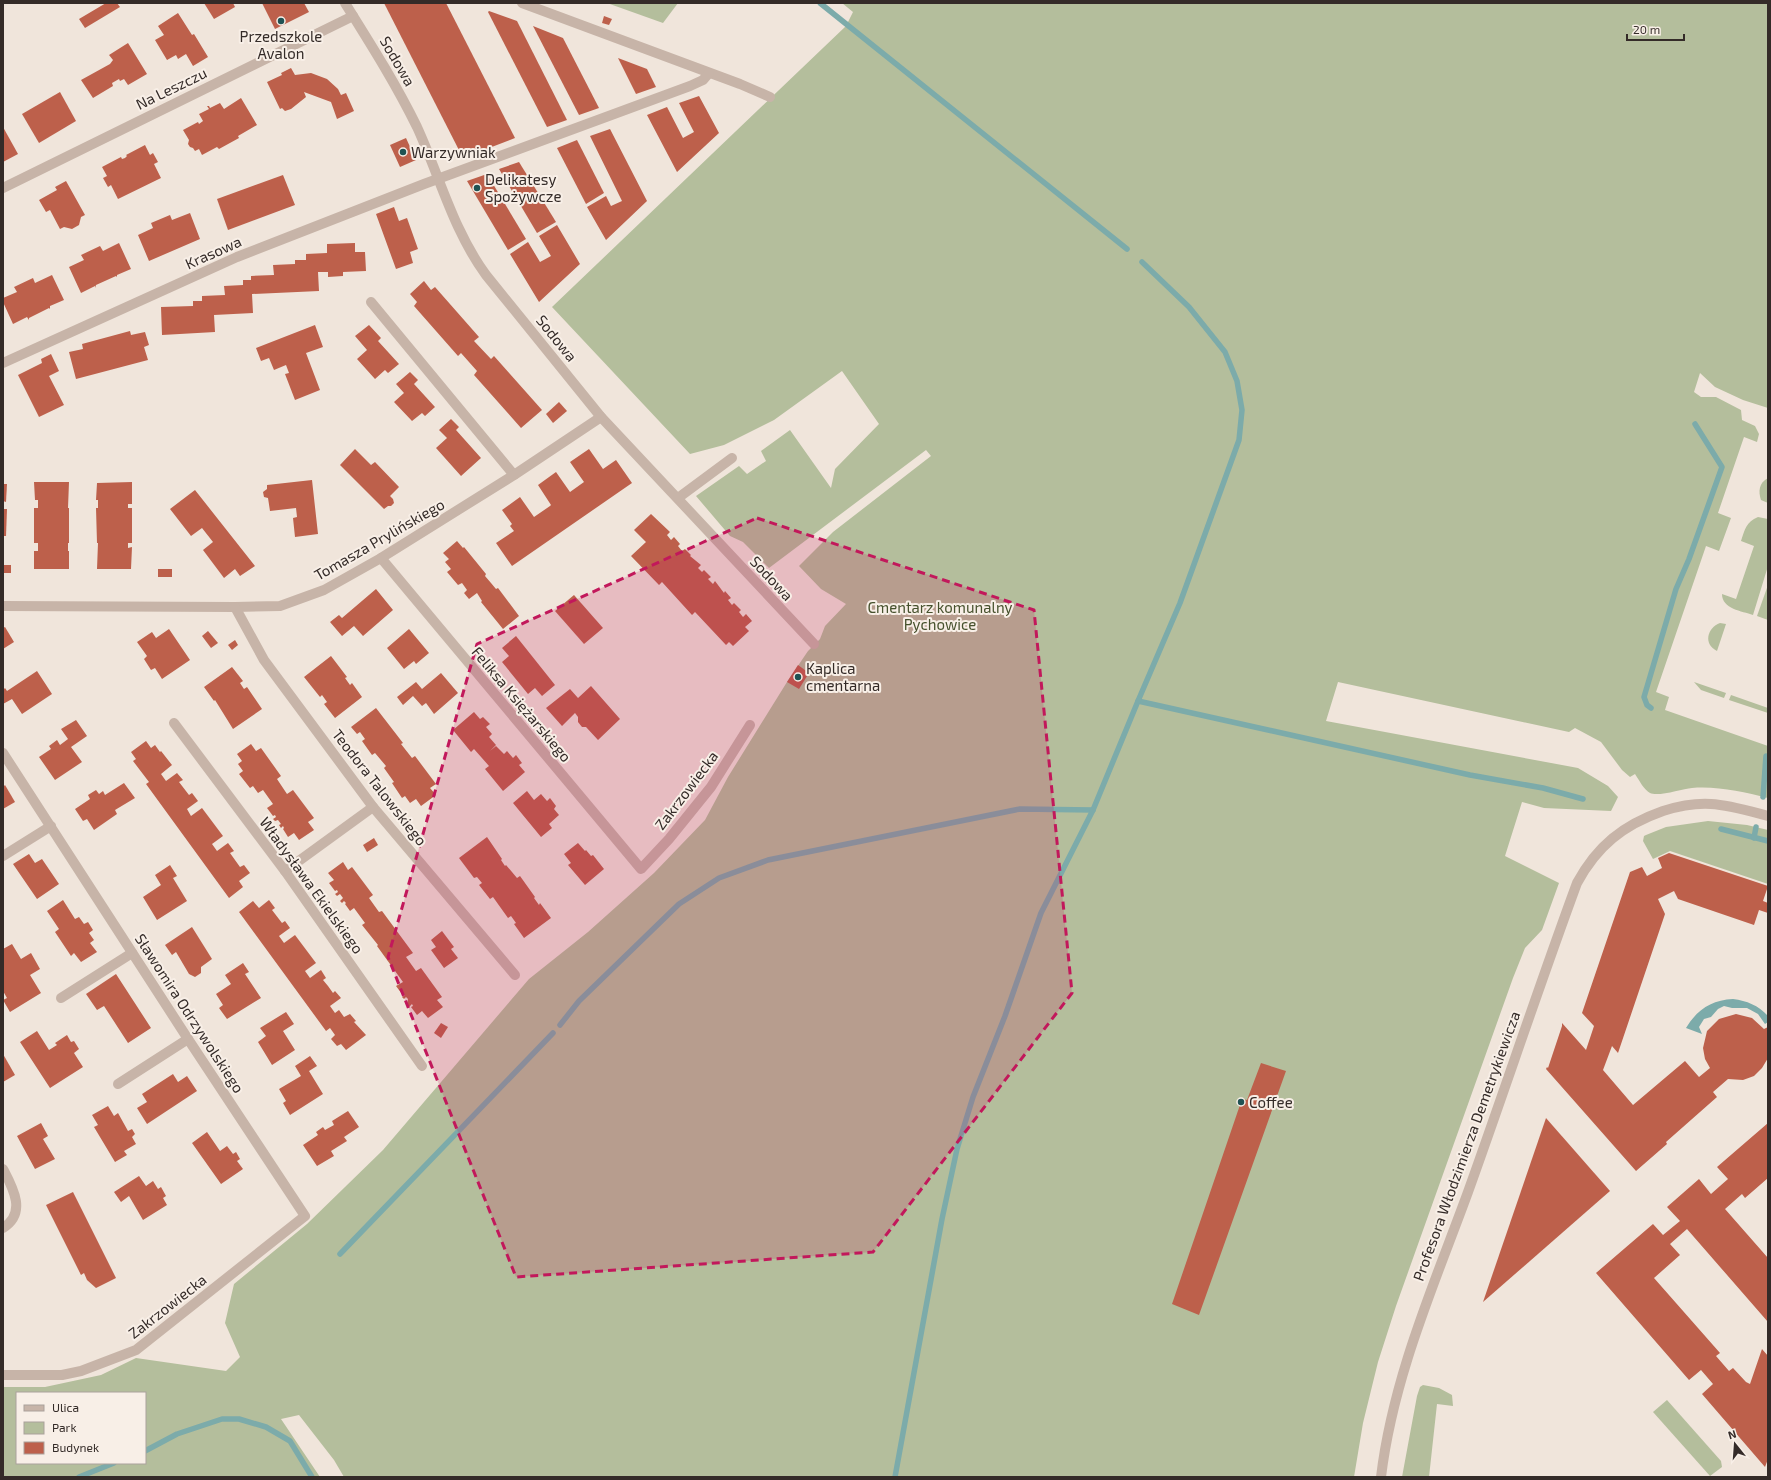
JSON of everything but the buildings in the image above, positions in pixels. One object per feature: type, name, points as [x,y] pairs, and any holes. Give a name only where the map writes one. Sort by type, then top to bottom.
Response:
[{"type":"street","name":"Sodowa","points":[[345,3],[391,76],[417,127],[458,228],[472,256],[601,417],[814,644]]},
{"type":"street","points":[[522,3],[709,73],[770,98]]},
{"type":"street","name":"Na Leszczu","points":[[3,188],[353,16]]},
{"type":"street","name":"Krasowa","points":[[3,363],[237,257],[439,179],[690,86],[703,80],[709,73]]},
{"type":"street","points":[[371,302],[514,475]]},
{"type":"street","name":"Tomasza Prylińskiego","points":[[3,606],[235,608],[280,606],[324,590],[381,558],[514,475],[601,417]]},
{"type":"street","points":[[678,498],[732,458]]},
{"type":"street","name":"Feliksa Księżarskiego","points":[[381,558],[641,869]]},
{"type":"street","name":"Teodora Talowskiego","points":[[235,608],[264,660],[373,807],[515,975]]},
{"type":"street","name":"Władysława Ekielskiego","points":[[174,723],[285,871],[422,1066]]},
{"type":"street","name":"Zakrzowiecka","points":[[641,869],[669,839],[711,787],[750,725]]},
{"type":"street","name":"Sławomira Odrzywolskiego","points":[[3,753],[305,1216]]},
{"type":"street","name":"Profesora Włodzimierza Demetrykiewicza","points":[[1381,1477],[1389,1432],[1403,1370],[1429,1295],[1468,1193],[1576,883],[1595,855],[1611,839],[1622,830],[1642,818],[1677,807],[1694,804],[1728,806],[1768,816]]},
{"type":"street","points":[[285,871],[373,807]]},
{"type":"street","points":[[3,856],[50,826]]},
{"type":"street","points":[[61,998],[132,952]]},
{"type":"street","points":[[118,1084],[188,1038]]},
{"type":"street","points":[[3,1169],[15,1193],[17,1203],[13,1217],[3,1228]]},
{"type":"street","name":"Zakrzowiecka","points":[[3,1375],[62,1375],[80,1371],[136,1350],[305,1216]]},
{"type":"highlighted area","points":[[757,518],[1034,610],[1072,993],[873,1252],[516,1277],[388,957],[477,644]]},
{"type":"green space","points":[[607,3],[678,3],[663,23]]},
{"type":"green space","name":"Cmentarz komunalny Pychowice","points":[[842,3],[1768,3],[1768,408],[1743,400],[1715,387],[1700,373],[1694,392],[1701,397],[1716,397],[1741,410],[1742,420],[1755,426],[1759,434],[1757,442],[1744,437],[1718,513],[1731,518],[1719,551],[1706,546],[1656,692],[1669,697],[1665,710],[1768,746],[1768,798],[1711,788],[1692,788],[1659,794],[1650,793],[1635,774],[1630,777],[1622,770],[1601,742],[1575,728],[1569,732],[1338,682],[1326,721],[1578,768],[1608,786],[1618,797],[1611,811],[1544,808],[1522,802],[1505,856],[1559,883],[1542,930],[1525,948],[1513,978],[1396,1306],[1378,1362],[1363,1423],[1354,1477],[344,1477],[334,1460],[299,1415],[281,1419],[320,1477],[3,1477],[3,1387],[45,1387],[101,1375],[136,1358],[226,1371],[240,1357],[225,1323],[234,1284],[307,1224],[383,1150],[529,979],[588,932],[654,873],[705,820],[728,777],[787,682],[808,651],[820,639],[825,626],[846,604],[821,589],[799,566],[833,532],[931,456],[926,450],[769,568],[743,542],[730,536],[696,496],[739,466],[747,474],[766,461],[761,451],[790,430],[831,488],[835,469],[879,424],[842,371],[774,420],[724,445],[690,454],[552,307],[846,26],[853,12]]},
{"type":"green space","points":[[1768,478],[1768,503],[1761,500],[1760,490],[1763,482]]},
{"type":"green space","points":[[1758,517],[1768,519],[1768,566],[1753,615],[1733,609],[1725,603],[1722,594],[1736,599],[1754,546],[1741,541],[1748,524]]},
{"type":"green space","points":[[1768,585],[1768,620],[1757,616]]},
{"type":"green space","points":[[1720,623],[1726,624],[1717,651],[1710,644],[1708,636],[1712,628]]},
{"type":"green space","points":[[1694,682],[1726,693],[1724,698],[1701,690]]},
{"type":"green space","points":[[1731,695],[1768,708],[1768,713],[1729,700]]},
{"type":"green space","points":[[1708,821],[1747,825],[1768,830],[1768,884],[1670,851],[1653,859],[1643,841],[1644,836],[1666,827]]},
{"type":"green space","points":[[1423,1385],[1439,1388],[1452,1395],[1453,1406],[1437,1404],[1429,1477],[1402,1477],[1417,1396],[1420,1387]]},
{"type":"green space","points":[[1667,1400],[1721,1461],[1722,1467],[1710,1476],[1653,1412]]},
{"type":"water","points":[[1733,999],[1748,1002],[1756,1006],[1768,1016],[1768,1022],[1765,1024],[1758,1014],[1747,1008],[1732,1008],[1724,1006],[1718,1009],[1711,1017],[1704,1019],[1699,1027],[1702,1034],[1686,1028],[1695,1016],[1705,1007],[1718,1001]]},
{"type":"waterway","points":[[820,3],[1127,249]]},
{"type":"waterway","points":[[895,1477],[942,1219],[957,1149],[973,1097],[1005,1016],[1041,913],[1093,810],[1180,603],[1239,440],[1242,410],[1237,381],[1225,352],[1189,307],[1142,262]]},
{"type":"waterway","points":[[1651,708],[1647,705],[1644,697],[1676,589],[1689,559],[1722,467],[1695,424]]},
{"type":"waterway","points":[[1138,701],[1470,775],[1543,788],[1583,799]]},
{"type":"waterway","points":[[1763,797],[1766,756]]},
{"type":"waterway","points":[[560,1025],[579,1001],[679,904],[719,878],[768,860],[1020,809],[1093,810]]},
{"type":"waterway","points":[[1754,838],[1756,827]]},
{"type":"waterway","points":[[1721,829],[1768,841]]},
{"type":"waterway","points":[[340,1254],[553,1033]]},
{"type":"waterway","points":[[146,1450],[177,1434],[222,1419],[239,1419],[266,1427],[290,1441],[312,1477]]},
{"type":"waterway","points":[[79,1477],[112,1464]]},
{"type":"place","name":"Przedszkole Avalon","points":[[281,21]]},
{"type":"place","name":"Warzywniak","points":[[403,152]]},
{"type":"place","name":"Delikatesy Spożywcze","points":[[477,188]]},
{"type":"place","name":"Kaplica cmentarna","points":[[798,677]]},
{"type":"place","name":"Coffee","points":[[1241,1102]]}]
